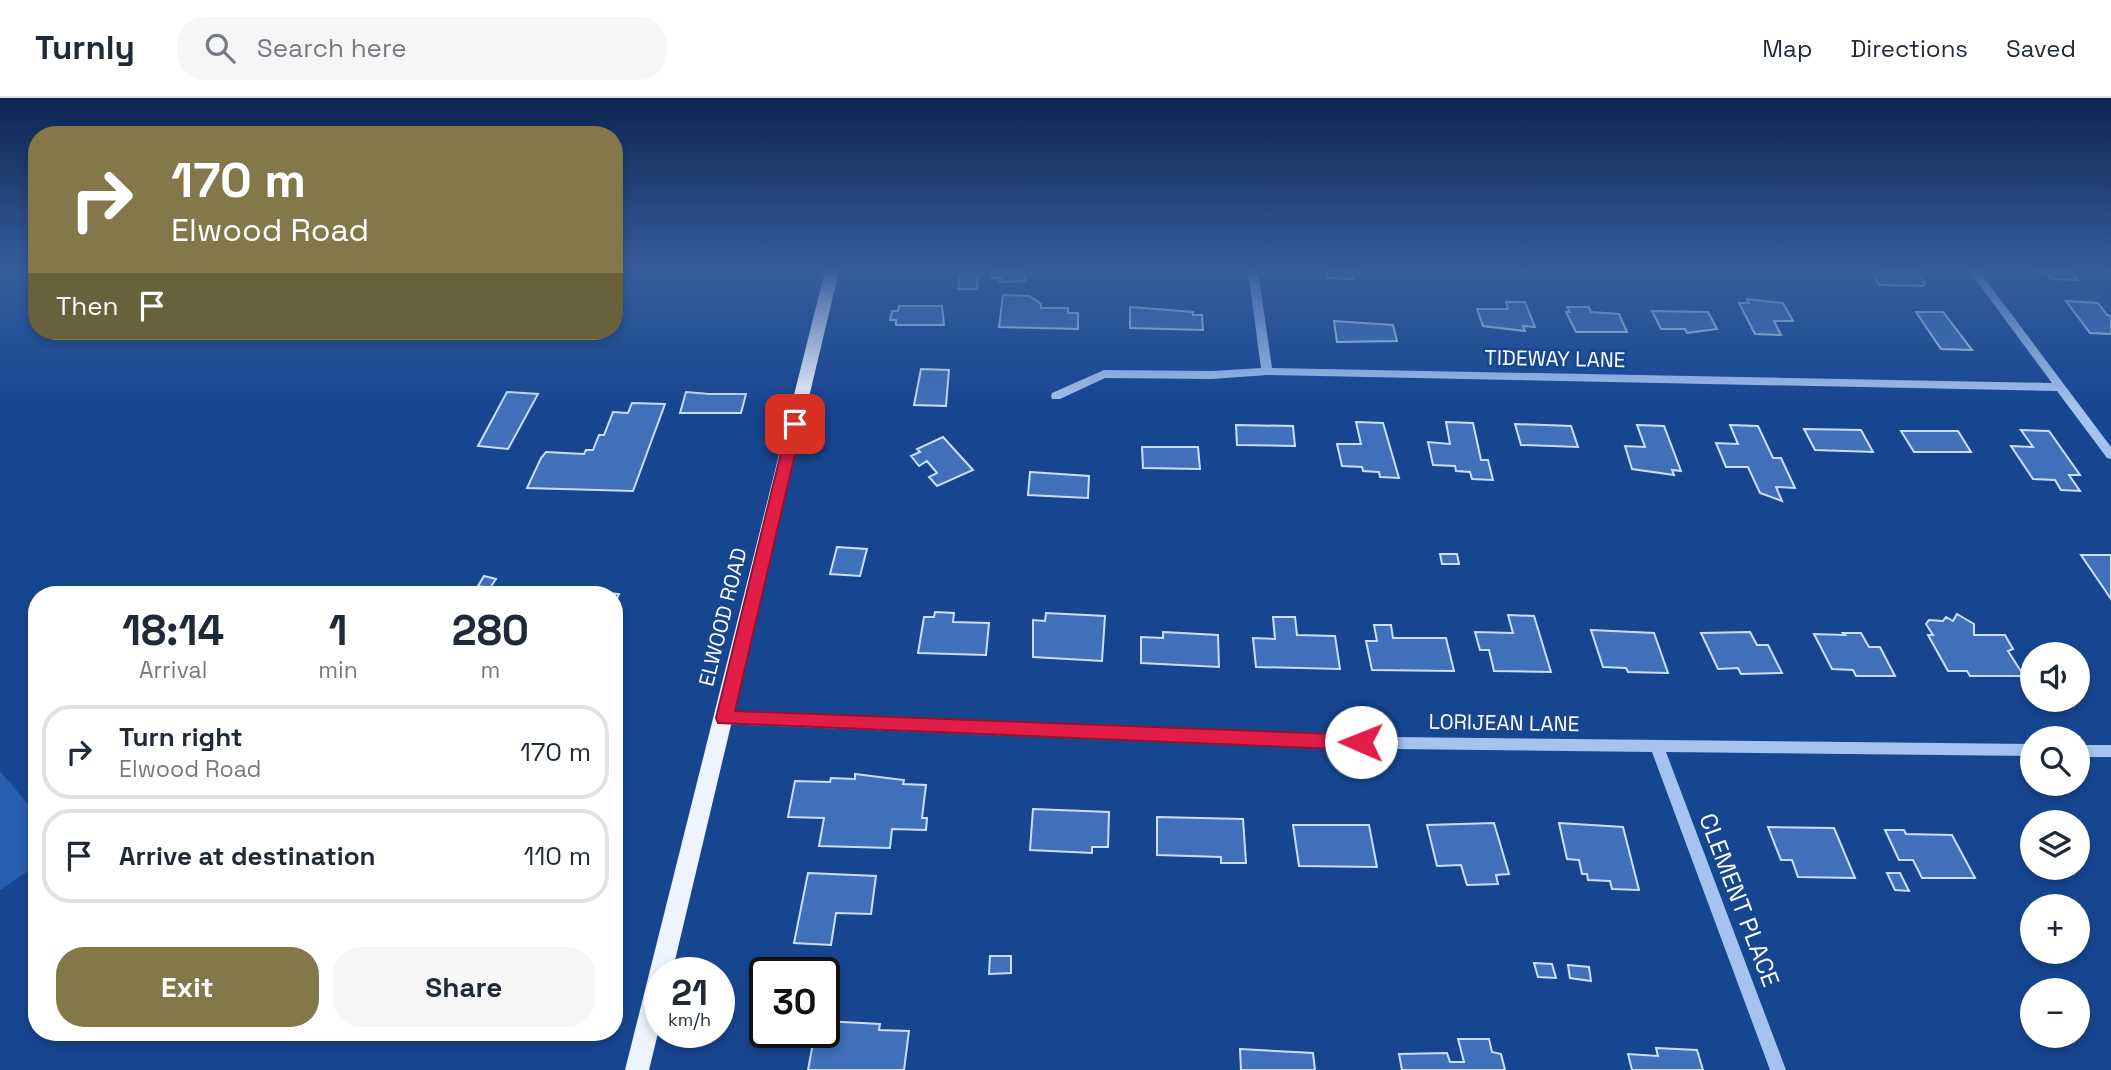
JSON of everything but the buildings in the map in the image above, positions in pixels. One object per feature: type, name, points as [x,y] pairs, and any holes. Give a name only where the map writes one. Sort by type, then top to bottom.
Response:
[{"type":"main road","name":"ELWOOD ROAD","points":[[665,957],[821,316]]},
{"type":"main road","points":[[637,1070],[644,1042]]},
{"type":"street","points":[[1259,316],[1267,371]]},
{"type":"street","points":[[2008,316],[2111,455]]},
{"type":"street","name":"TIDEWAY LANE","points":[[1056,396],[1104,374],[1212,375],[1267,371],[2060,387]]},
{"type":"street","name":"LORIJEAN LANE","points":[[724,718],[1307,741],[2020,750]]},
{"type":"street","name":"CLEMENT PLACE","points":[[1657,747],[1778,1070]]},
{"type":"street","points":[[2090,751],[2111,751]]},
{"type":"shaded area","points":[[0,771],[28,804],[28,871],[0,890]]},
{"type":"route","points":[[795,424],[724,718],[1361,742]]}]
